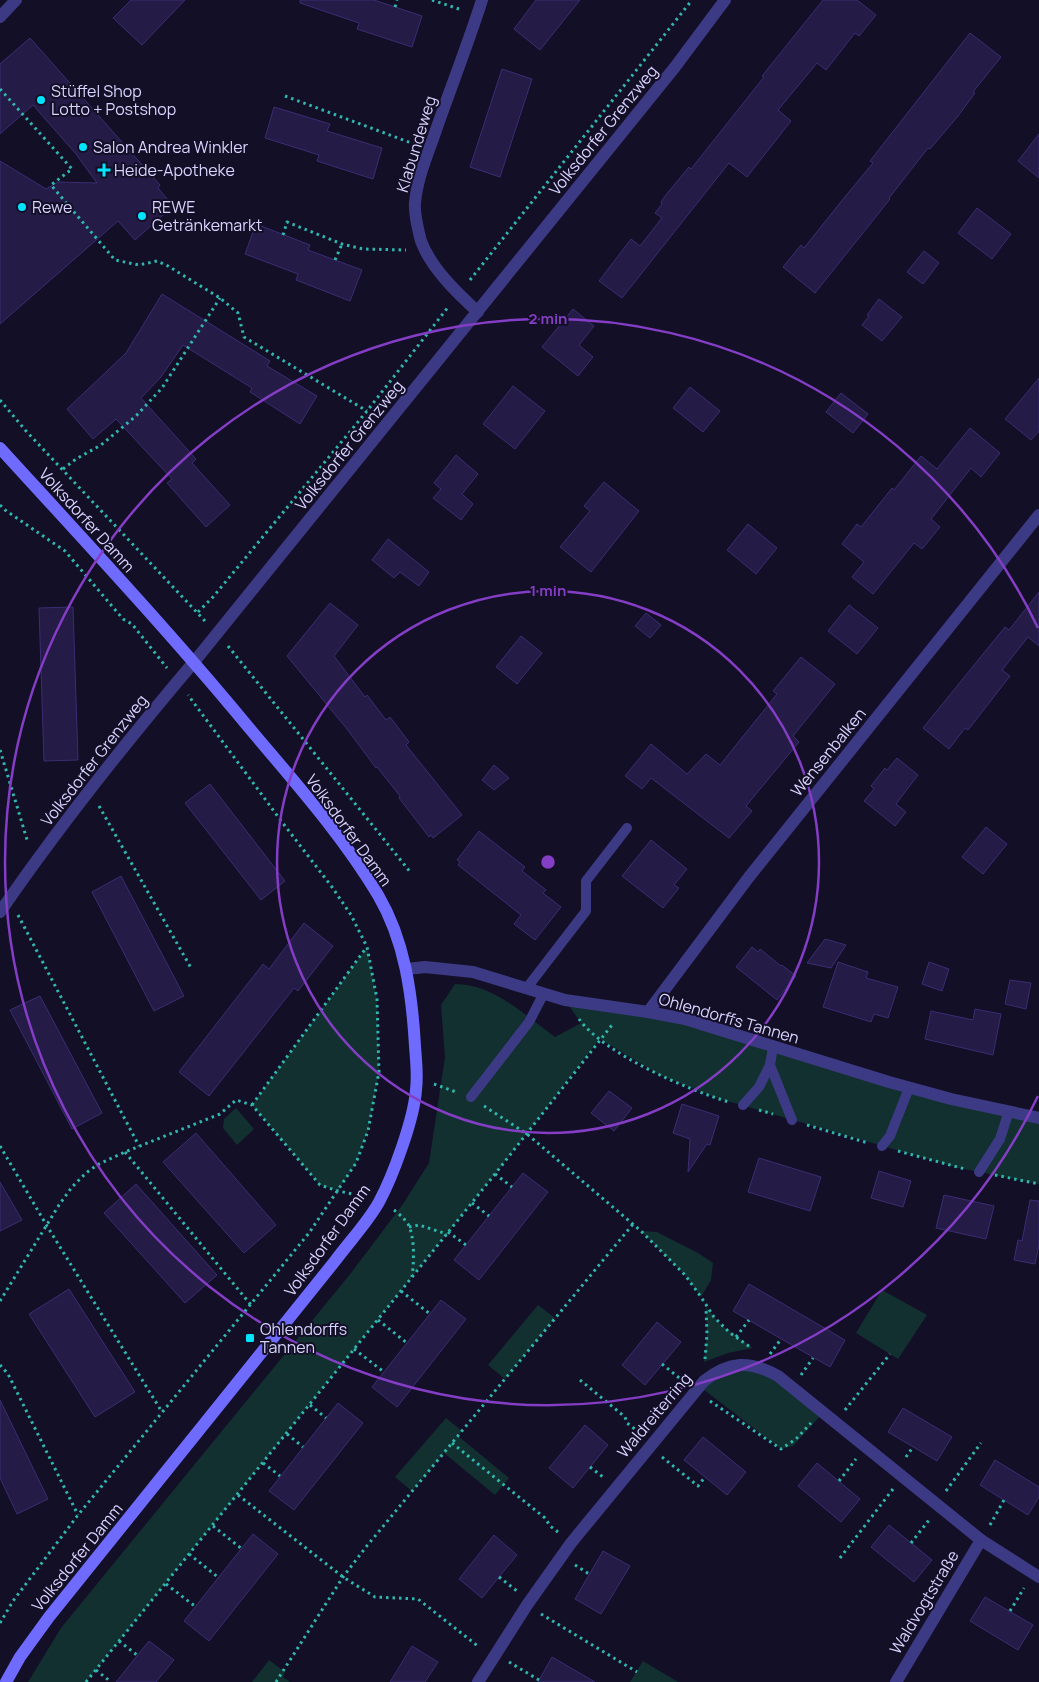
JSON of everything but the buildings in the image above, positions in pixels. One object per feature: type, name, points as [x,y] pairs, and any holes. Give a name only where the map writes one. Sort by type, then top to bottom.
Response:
[{"type":"main road","name":"Volksdorfer Damm","points":[[0,448],[194,662],[313,805],[363,872],[378,895],[390,919],[407,969],[412,1002],[417,1078],[416,1092],[404,1138],[378,1203],[335,1261],[49,1617],[20,1657],[6,1682]]},
{"type":"street","points":[[0,17],[16,0]]},
{"type":"street","name":"Klabundeweg","points":[[478,312],[444,279],[422,243],[417,225],[415,205],[417,186],[482,0]]},
{"type":"street","name":"Volksdorfer Grenzweg","points":[[0,912],[34,862],[124,747],[478,312],[675,67],[725,0]]},
{"type":"street","name":"Wensenbalken","points":[[648,1012],[749,877],[1039,516]]},
{"type":"street","name":"Ohlendorffs Tannen","points":[[407,969],[425,967],[473,972],[543,995],[565,1000],[648,1012],[685,1020],[909,1088],[1039,1118]]},
{"type":"street","name":"Waldreiterring","points":[[478,1682],[571,1542],[649,1446],[694,1391],[714,1373],[738,1364],[763,1368],[778,1376],[977,1537],[1039,1577]]},
{"type":"street","name":"Waldvogtstraße","points":[[896,1682],[977,1537]]},
{"type":"lane","points":[[526,989],[586,911],[586,880],[627,828]]},
{"type":"lane","points":[[471,1097],[529,1022],[543,995]]},
{"type":"lane","points":[[742,1105],[759,1087],[770,1065],[773,1047]]},
{"type":"lane","points":[[770,1065],[792,1120]]},
{"type":"lane","points":[[882,1146],[890,1136],[909,1088]]},
{"type":"lane","points":[[979,1172],[1000,1139],[1008,1111]]},
{"type":"path","points":[[395,7],[397,0]]},
{"type":"path","points":[[432,0],[477,16]]},
{"type":"path","points":[[0,89],[72,169],[50,185],[116,260],[139,265],[157,261],[220,298],[238,313],[244,337],[367,411]]},
{"type":"path","points":[[285,96],[429,150]]},
{"type":"path","points":[[283,234],[287,222],[342,244],[363,249],[408,250],[422,243]]},
{"type":"path","points":[[336,260],[342,244]]},
{"type":"path","points":[[63,469],[76,459],[101,445],[136,416],[162,388],[220,298]]},
{"type":"path","points":[[0,505],[4,510],[65,551],[123,619],[132,624],[178,682],[351,915],[367,947],[377,999],[379,1072],[368,1131],[356,1163],[338,1191],[309,1233],[78,1515],[13,1601],[0,1622]]},
{"type":"path","points":[[0,750],[34,862]]},
{"type":"path","points":[[90,791],[191,968]]},
{"type":"path","points":[[9,899],[139,1146]]},
{"type":"path","points":[[252,1105],[367,947]]},
{"type":"path","points":[[86,1682],[472,1203],[600,1039],[660,1075],[717,1098],[959,1168],[1039,1184]]},
{"type":"path","points":[[417,1078],[471,1097],[527,1134],[633,1224],[685,1275],[714,1317],[736,1337],[753,1348]]},
{"type":"path","points":[[0,1302],[68,1193],[86,1173],[97,1165],[125,1152],[220,1114],[236,1100],[252,1105],[320,1185],[338,1191],[362,1195],[394,1210],[404,1219],[409,1227],[414,1260],[412,1277]]},
{"type":"path","points":[[0,1146],[162,1412]]},
{"type":"path","points":[[125,1152],[251,1305]]},
{"type":"path","points":[[495,1174],[512,1187]]},
{"type":"path","points":[[472,1203],[489,1216]]},
{"type":"path","points":[[283,1682],[277,1680],[343,1577],[633,1224]]},
{"type":"path","points":[[409,1227],[419,1225],[448,1233],[466,1245]]},
{"type":"path","points":[[401,1291],[430,1314]]},
{"type":"path","points":[[378,1320],[407,1343]]},
{"type":"path","points":[[736,1337],[749,1320]]},
{"type":"path","points":[[764,1354],[768,1356],[781,1339]]},
{"type":"path","points":[[354,1349],[384,1372]]},
{"type":"path","points":[[843,1412],[890,1354]]},
{"type":"path","points":[[799,1377],[813,1358]]},
{"type":"path","points":[[662,1364],[694,1391],[781,1449],[803,1432],[821,1411]]},
{"type":"path","points":[[0,1365],[8,1374],[78,1515]]},
{"type":"path","points":[[580,1380],[625,1417],[627,1423]]},
{"type":"path","points":[[310,1405],[326,1418]]},
{"type":"path","points":[[287,1434],[303,1447]]},
{"type":"path","points":[[452,1443],[545,1518],[550,1526],[561,1535]]},
{"type":"path","points":[[943,1494],[981,1443]]},
{"type":"path","points":[[649,1446],[698,1486],[705,1477]]},
{"type":"path","points":[[902,1461],[913,1447]]},
{"type":"path","points":[[264,1463],[280,1476]]},
{"type":"path","points":[[590,1467],[605,1480]]},
{"type":"path","points":[[840,1558],[902,1478]]},
{"type":"path","points":[[238,1495],[343,1577],[375,1597],[418,1599],[483,1650],[495,1654],[539,1680]]},
{"type":"path","points":[[977,1537],[988,1529],[1004,1500]]},
{"type":"path","points":[[213,1526],[242,1549]]},
{"type":"path","points":[[189,1554],[219,1578]]},
{"type":"path","points":[[166,1584],[196,1607]]},
{"type":"path","points":[[556,1623],[637,1672]]},
{"type":"path","points":[[119,1641],[137,1655]]},
{"type":"path","points":[[96,1670],[111,1682]]},
{"type":"green space","points":[[367,947],[377,999],[379,1072],[368,1131],[356,1163],[338,1191],[320,1185],[252,1105]]},
{"type":"green space","points":[[455,984],[469,985],[496,995],[555,1037],[581,1023],[565,1000],[648,1012],[1039,1118],[1039,1184],[959,1168],[717,1098],[660,1075],[600,1039],[495,1174],[86,1682],[28,1682],[61,1628],[351,1273],[403,1204],[429,1163],[445,1057],[441,1005]]},
{"type":"green space","points":[[236,1108],[254,1129],[237,1145],[223,1128],[224,1119]]},
{"type":"green space","points":[[641,1231],[657,1232],[713,1263],[711,1280],[701,1297],[685,1275]]},
{"type":"green space","points":[[882,1290],[927,1315],[898,1359],[856,1333]]},
{"type":"green space","points":[[538,1305],[555,1318],[505,1379],[488,1365]]},
{"type":"green space","points":[[706,1307],[721,1325],[753,1348],[728,1353],[704,1362],[707,1334]]},
{"type":"green space","points":[[750,1365],[823,1413],[793,1446],[781,1449],[699,1386],[704,1381]]},
{"type":"green space","points":[[446,1418],[462,1431],[458,1436],[509,1478],[495,1495],[444,1453],[412,1491],[395,1477]]},
{"type":"green space","points":[[269,1660],[285,1672],[283,1677],[290,1682],[252,1682]]},
{"type":"green space","points":[[643,1661],[678,1682],[630,1682]]},
{"type":"place","name":"Stüffel Shop Lotto + Postshop","points":[[41,100]]},
{"type":"place","name":"Salon Andrea Winkler","points":[[83,147]]},
{"type":"place","name":"Heide-Apotheke","points":[[104,170]]},
{"type":"place","name":"Rewe","points":[[22,207]]},
{"type":"place","name":"REWE Getränkemarkt","points":[[142,216]]},
{"type":"place","name":"Ohlendorffs Tannen","points":[[250,1338]]}]
